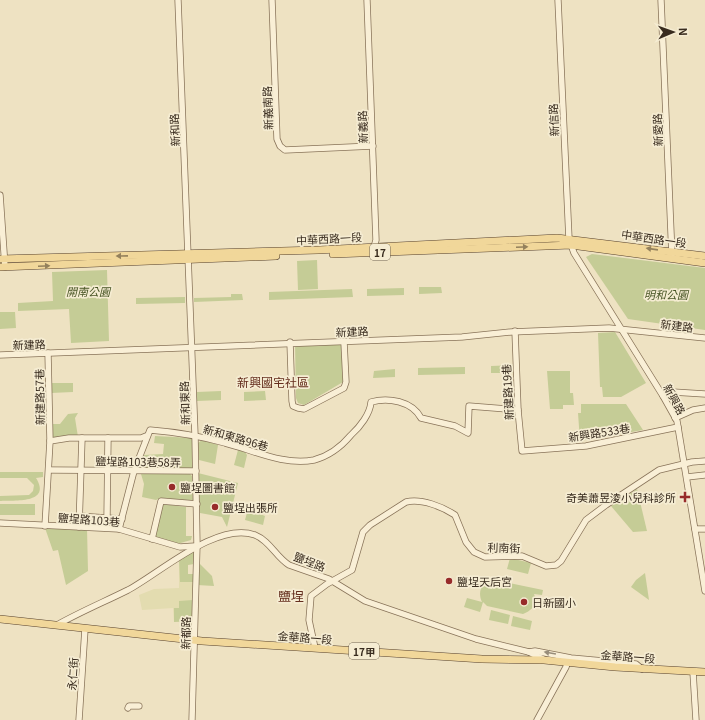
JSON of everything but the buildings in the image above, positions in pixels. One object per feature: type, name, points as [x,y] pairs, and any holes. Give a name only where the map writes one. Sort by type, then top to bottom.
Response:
[{"type":"main road","name":"中華西路一段","points":[[2,263],[570,242],[672,255],[705,256]]},
{"type":"main road","name":"中華西路一段","points":[[672,255],[705,263]]},
{"type":"main road","name":"金華路一段","points":[[0,620],[195,640],[482,659],[567,660],[642,669],[705,672]]},
{"type":"street","name":"新和路","points":[[178,0],[189,257]]},
{"type":"street","name":"新義南路","points":[[272,0],[278,139],[280,146],[285,150],[372,146]]},
{"type":"street","name":"新義路","points":[[366,0],[376,240],[373,250]]},
{"type":"street","name":"新信路","points":[[558,0],[570,242]]},
{"type":"street","name":"新愛路","points":[[662,0],[672,255]]},
{"type":"street","points":[[0,195],[2,263]]},
{"type":"street","name":"新興路","points":[[570,242],[574,253],[663,396],[675,418],[685,463],[705,591]]},
{"type":"street","name":"新和東路","points":[[189,257],[196,435],[197,545]]},
{"type":"street","name":"新建路","points":[[0,355],[290,342],[344,342],[462,337],[514,331],[621,329],[705,338]]},
{"type":"street","name":"新建路19巷","points":[[514,331],[518,410],[522,451]]},
{"type":"street","points":[[290,342],[293,406],[304,409],[344,388],[346,382],[344,342]]},
{"type":"street","name":"新建路57巷","points":[[45,526],[50,441],[48,353]]},
{"type":"street","points":[[663,396],[673,392],[705,394]]},
{"type":"street","name":"新和東路96巷","points":[[146,436],[150,430],[196,435],[278,459],[299,461],[313,460],[329,455],[344,443],[356,430],[371,407],[371,402],[382,398],[397,401],[418,411],[421,418],[455,426],[468,433],[469,406],[518,410]]},
{"type":"street","points":[[675,418],[693,410],[705,408]]},
{"type":"street","name":"新興路533巷","points":[[522,451],[586,446],[678,427]]},
{"type":"street","points":[[119,530],[134,471],[146,436]]},
{"type":"street","name":"鹽埕路103巷58弄","points":[[50,441],[82,438],[141,438],[146,436]]},
{"type":"street","name":"鹽埕路103巷58弄","points":[[79,527],[82,438]]},
{"type":"street","points":[[107,518],[108,438]]},
{"type":"street","points":[[685,463],[705,461]]},
{"type":"street","name":"利南街","points":[[315,648],[309,620],[310,599],[314,594],[352,570],[363,532],[370,525],[406,502],[413,501],[428,504],[454,515],[466,542],[474,552],[485,557],[522,556],[546,566],[556,565],[561,561],[586,520],[658,470],[685,463]]},
{"type":"street","name":"鹽埕路103巷58弄","points":[[49,470],[196,471]]},
{"type":"street","points":[[687,477],[705,475]]},
{"type":"street","points":[[152,539],[162,501],[197,504]]},
{"type":"street","name":"鹽埕路103巷","points":[[80,516],[122,519]]},
{"type":"street","name":"鹽埕路103巷","points":[[0,523],[119,530],[180,547],[197,545]]},
{"type":"street","points":[[695,529],[705,528]]},
{"type":"street","name":"鹽埕路","points":[[57,626],[129,589],[197,545],[227,536],[245,533],[255,535],[268,543],[283,561],[289,565],[317,574],[365,601],[476,639],[529,652],[544,660]]},
{"type":"street","name":"新都路","points":[[192,720],[197,545]]},
{"type":"street","name":"永仁街","points":[[79,720],[85,629]]},
{"type":"street","name":"鹽埕路","points":[[529,652],[535,651],[567,660]]},
{"type":"street","points":[[537,720],[567,660]]},
{"type":"street","points":[[693,672],[696,720]]},
{"type":"street","points":[[128,708],[129,706],[139,706]]},
{"type":"shaded area","points":[[179,559],[188,564],[188,574],[194,574],[192,621],[174,622],[173,608],[142,610],[139,595],[154,589],[179,588]]},
{"type":"green space","name":"明和公園","points":[[592,254],[705,268],[705,330],[628,319],[586,257]]},
{"type":"green space","points":[[317,260],[318,289],[298,290],[297,261]]},
{"type":"green space","name":"開南公園","points":[[107,270],[109,341],[71,343],[69,309],[18,311],[18,303],[53,301],[52,272]]},
{"type":"green space","points":[[419,287],[441,287],[442,293],[419,294]]},
{"type":"green space","points":[[404,288],[404,295],[367,296],[367,289]]},
{"type":"green space","points":[[352,289],[353,297],[269,300],[269,292]]},
{"type":"green space","points":[[231,294],[242,294],[243,300],[194,302],[194,298],[231,297]]},
{"type":"green space","points":[[185,297],[185,303],[136,304],[136,298]]},
{"type":"green space","points":[[0,312],[15,312],[16,328],[0,329]]},
{"type":"green space","points":[[615,332],[646,383],[621,397],[603,397],[602,387],[600,387],[598,333]]},
{"type":"green space","points":[[342,342],[343,382],[304,405],[298,403],[296,398],[295,343]]},
{"type":"green space","points":[[513,365],[513,373],[491,373],[491,366]]},
{"type":"green space","points":[[465,367],[465,374],[418,375],[418,368]]},
{"type":"green space","points":[[395,369],[395,377],[373,378],[374,371]]},
{"type":"green space","points":[[547,371],[570,371],[570,393],[573,393],[574,405],[563,405],[563,409],[550,409]]},
{"type":"green space","points":[[51,383],[73,383],[73,392],[51,393]]},
{"type":"green space","points":[[221,391],[221,400],[197,401],[197,392]]},
{"type":"green space","points":[[265,391],[266,400],[244,401],[244,392]]},
{"type":"green space","points":[[581,404],[626,404],[643,430],[580,441],[578,413],[581,413]]},
{"type":"green space","points":[[78,413],[75,418],[78,437],[51,439],[53,424],[60,424],[68,414]]},
{"type":"green space","points":[[155,436],[193,438],[195,471],[138,470],[144,455],[163,454],[164,444],[154,443]]},
{"type":"green space","points":[[202,440],[218,445],[215,464],[199,460],[198,443]]},
{"type":"green space","points":[[238,450],[245,452],[247,455],[244,468],[234,465]]},
{"type":"green space","points":[[0,472],[43,472],[43,477],[36,478],[40,486],[39,492],[29,499],[0,501],[0,496],[29,495],[33,491],[34,485],[27,478],[0,478]]},
{"type":"green space","points":[[198,473],[238,483],[227,527],[222,517],[200,513]]},
{"type":"green space","points":[[141,474],[190,474],[192,476],[193,501],[161,498],[156,500],[142,497],[144,484]]},
{"type":"green space","points":[[637,489],[647,531],[633,532],[611,506]]},
{"type":"green space","points":[[0,504],[35,504],[35,515],[0,515]]},
{"type":"green space","points":[[163,504],[186,507],[186,536],[192,536],[191,540],[177,544],[153,539]]},
{"type":"green space","points":[[248,509],[265,516],[263,525],[245,520]]},
{"type":"green space","points":[[45,528],[87,528],[88,571],[66,585],[58,550],[53,551]]},
{"type":"green space","points":[[195,551],[194,564],[188,565],[188,574],[194,574],[194,582],[180,582],[179,559]]},
{"type":"green space","points":[[510,558],[531,563],[528,574],[507,569]]},
{"type":"green space","points":[[198,562],[212,576],[214,586],[197,585]]},
{"type":"green space","points":[[645,573],[649,600],[631,587],[636,580]]},
{"type":"green space","points":[[485,578],[543,590],[542,595],[534,594],[534,606],[523,614],[487,606],[483,602],[480,612],[464,607],[467,598],[482,602],[480,592],[485,583]]},
{"type":"green space","points":[[193,600],[192,621],[174,622],[174,608],[179,608],[179,601]]},
{"type":"green space","points":[[491,610],[510,615],[508,624],[489,620]]},
{"type":"green space","points":[[513,616],[532,621],[530,630],[511,626]]},
{"type":"place","name":"鹽埕圖書館","points":[[172,487]]},
{"type":"place","name":"奇美蕭昱淩小兒科診所","points":[[685,497]]},
{"type":"place","name":"鹽埕出張所","points":[[215,507]]},
{"type":"place","name":"鹽埕天后宮","points":[[449,581]]},
{"type":"place","name":"日新國小","points":[[524,602]]},
{"type":"district","name":"新興國宅社區","points":[[273,381]]},
{"type":"district","name":"鹽埕","points":[[291,595]]}]
